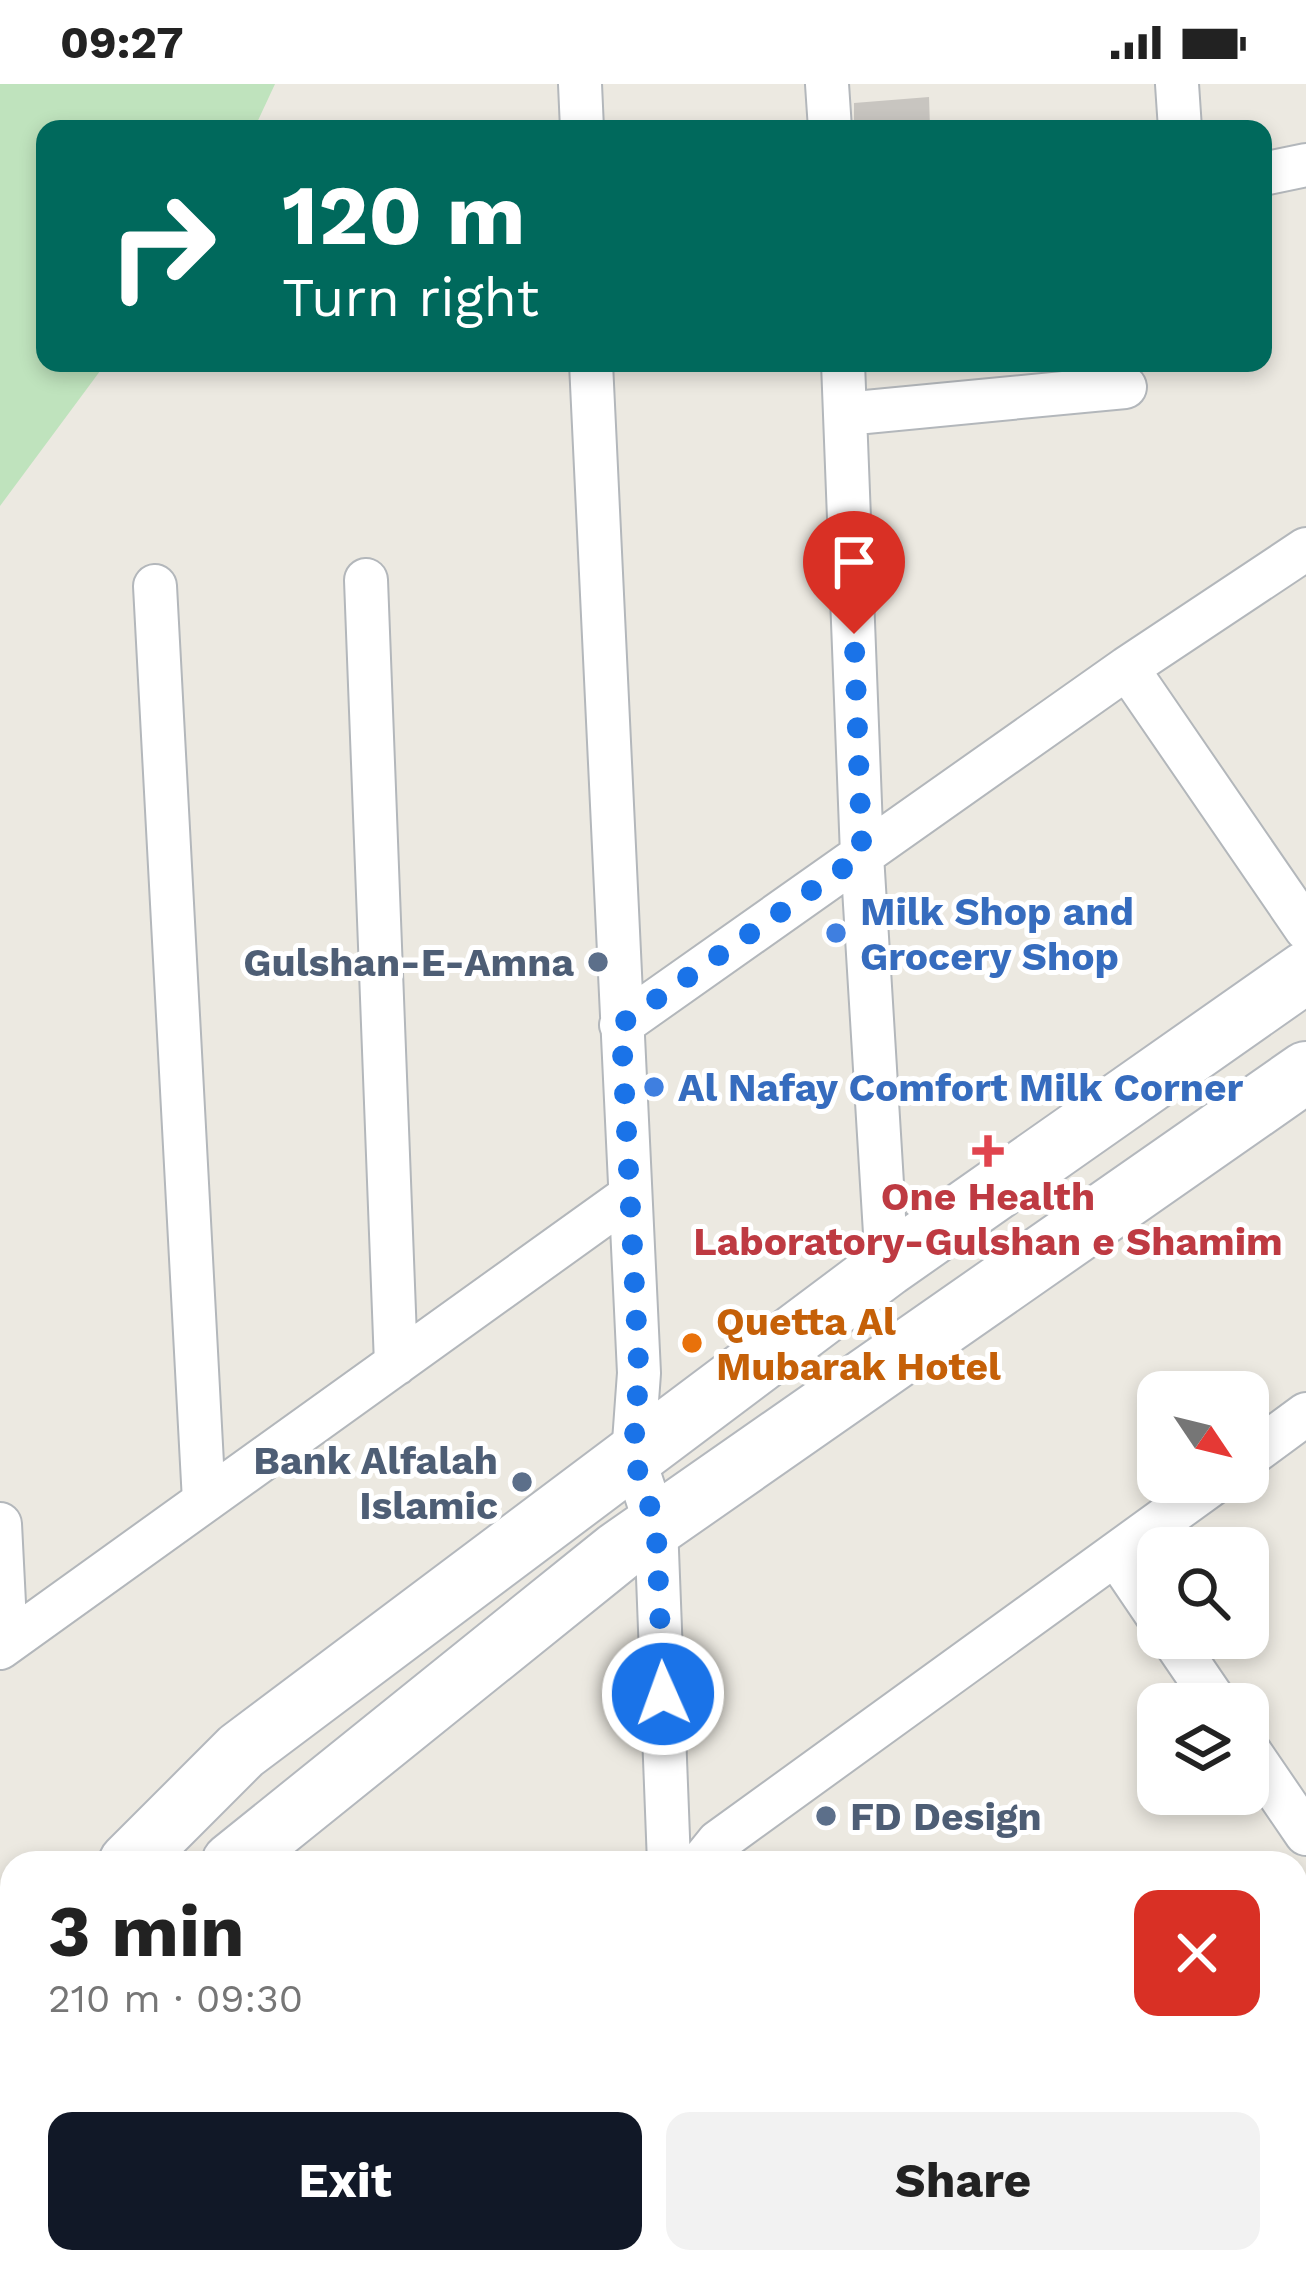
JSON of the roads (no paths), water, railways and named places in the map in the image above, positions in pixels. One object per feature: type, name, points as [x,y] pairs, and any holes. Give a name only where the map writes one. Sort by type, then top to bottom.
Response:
[{"type":"main road","points":[[141,1851],[242,1751],[887,1266],[1306,972]]},
{"type":"main road","points":[[247,1851],[656,1525],[1306,1072]]},
{"type":"street","points":[[580,84],[581,120]]},
{"type":"street","points":[[827,84],[829,120]]},
{"type":"street","points":[[1177,84],[1179,120]]},
{"type":"street","points":[[1272,172],[1306,165]]},
{"type":"street","points":[[591,372],[639,1373],[633,1456],[656,1525],[669,1851]]},
{"type":"street","points":[[843,372],[862,855],[887,1266]]},
{"type":"street","points":[[845,414],[1125,387]]},
{"type":"street","points":[[621,1024],[1127,668],[1306,549]]},
{"type":"street","points":[[366,580],[396,1364]]},
{"type":"street","points":[[155,586],[205,1501]]},
{"type":"street","points":[[1127,668],[1306,929]]},
{"type":"street","points":[[3,1646],[628,1197]]},
{"type":"street","points":[[1269,1441],[1306,1414]]},
{"type":"street","points":[[711,1851],[1187,1503]]},
{"type":"street","points":[[0,1524],[3,1646]]},
{"type":"street","points":[[1116,1555],[1137,1586]]},
{"type":"street","points":[[1269,1780],[1306,1834]]},
{"type":"place","name":"Milk Shop and Grocery Shop","points":[[836,933]]},
{"type":"place","name":"Gulshan-E-Amna","points":[[598,962]]},
{"type":"place","name":"Al Nafay Comfort Milk Corner","points":[[654,1087]]},
{"type":"place","name":"One Health Laboratory-Gulshan e Shamim","points":[[988,1151]]},
{"type":"place","name":"Quetta Al Mubarak Hotel","points":[[692,1343]]},
{"type":"place","name":"Bank Alfalah Islamic","points":[[522,1482]]},
{"type":"place","name":"FD Design","points":[[826,1816]]}]
